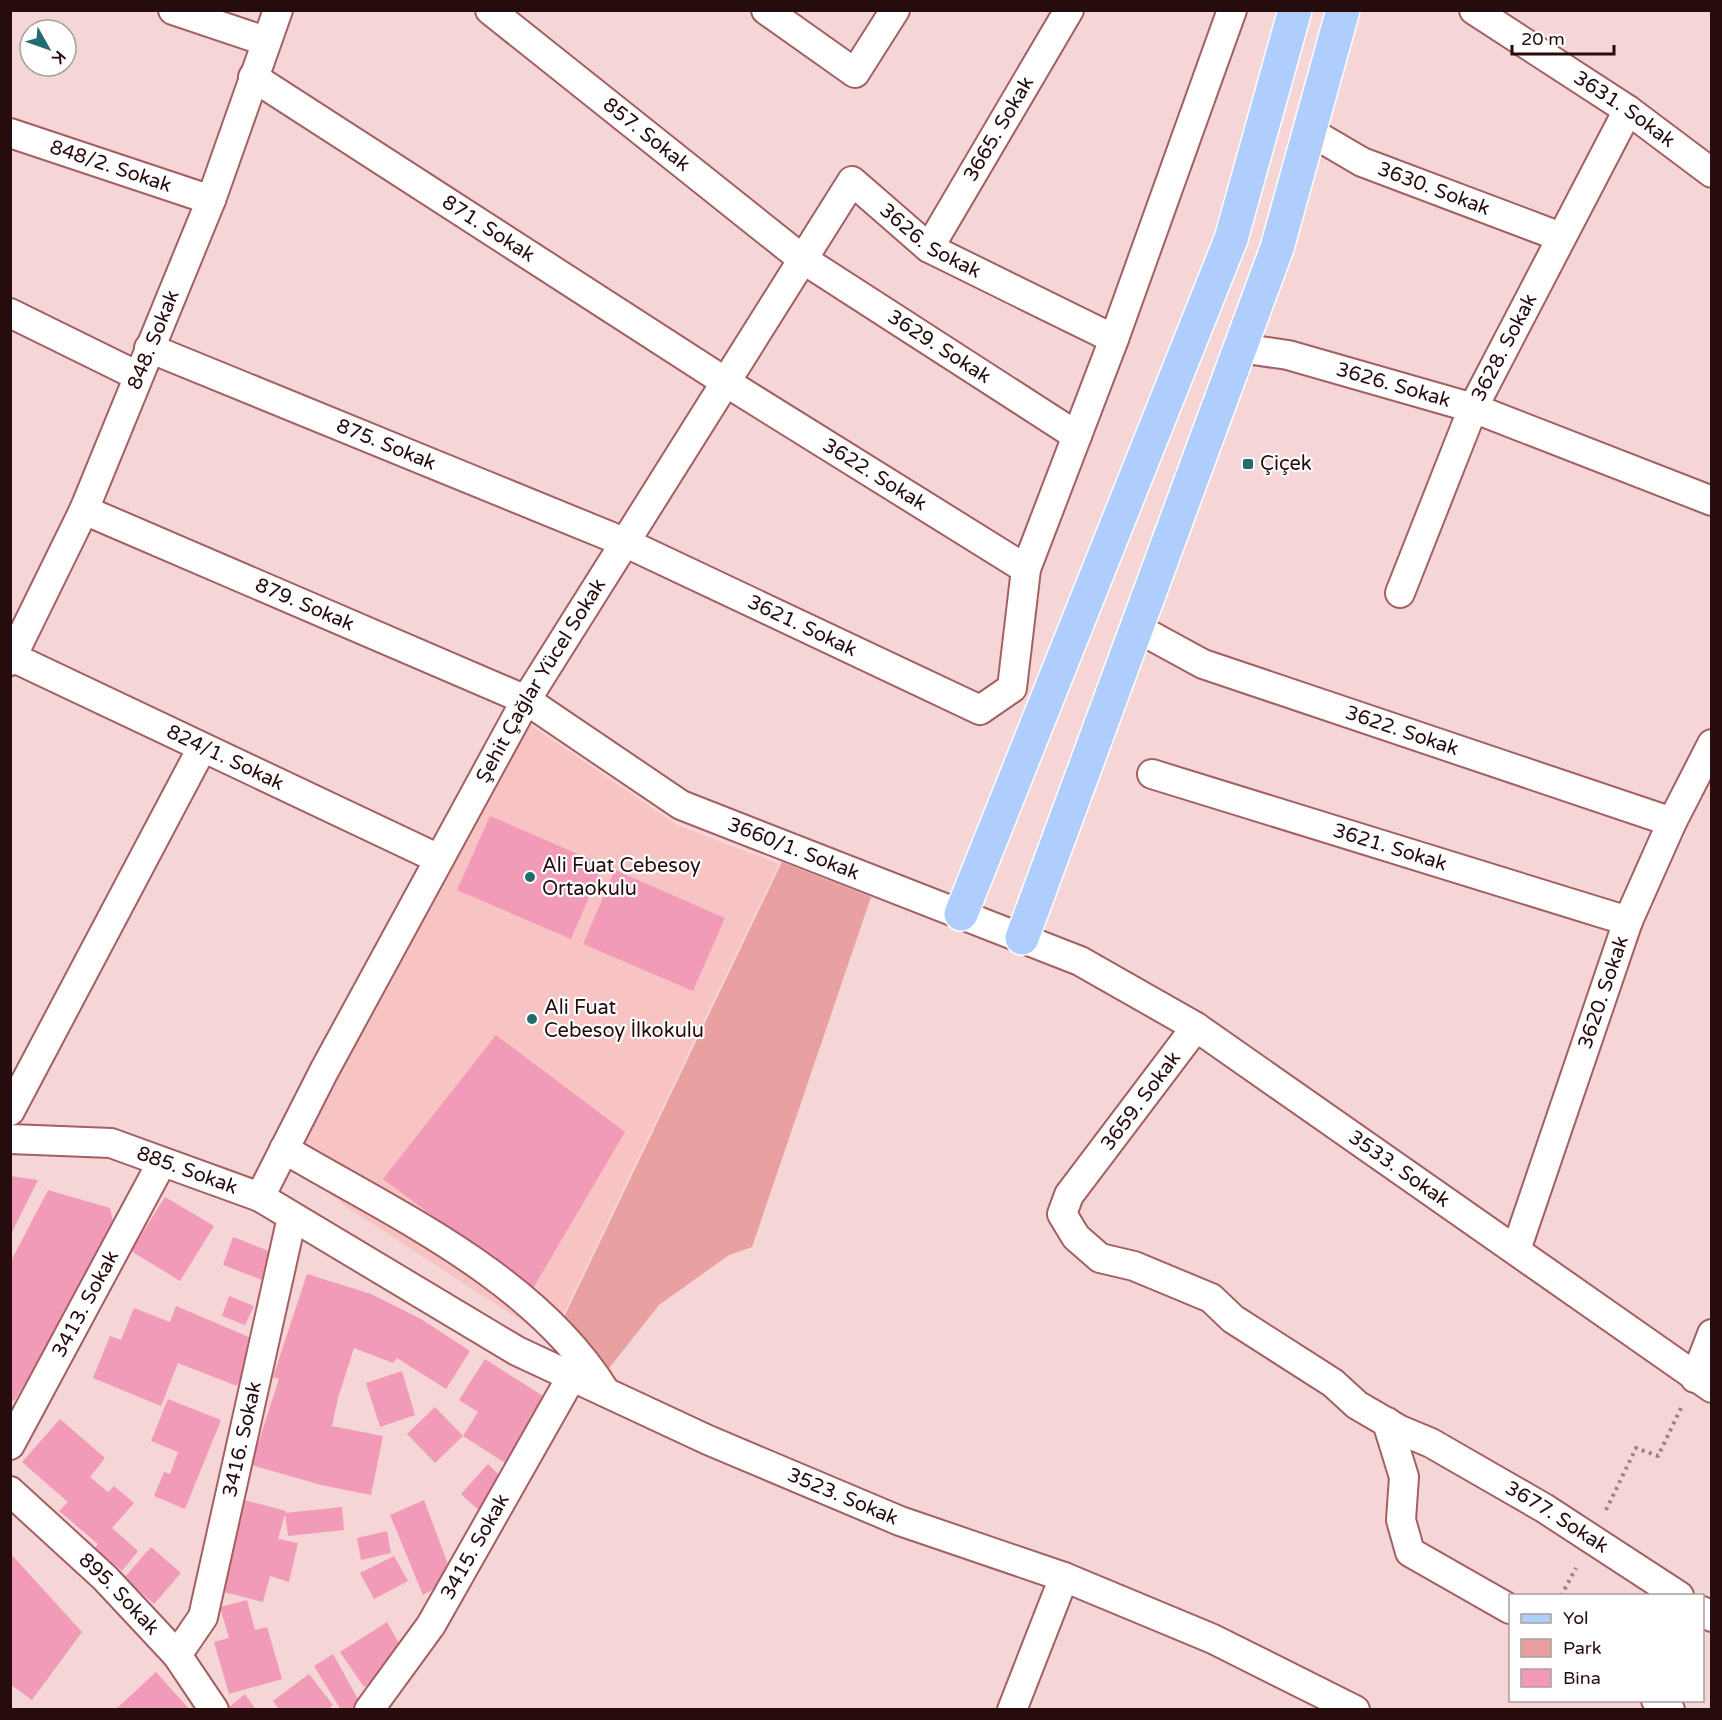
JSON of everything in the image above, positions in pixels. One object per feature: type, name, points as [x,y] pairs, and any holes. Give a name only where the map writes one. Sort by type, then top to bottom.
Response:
[{"type":"main road","points":[[961,914],[1231,238],[1295,10]]},
{"type":"main road","points":[[1022,938],[1276,248],[1343,10]]},
{"type":"street","points":[[173,10],[266,41]]},
{"type":"street","name":"848. Sokak","points":[[11,658],[84,510],[211,201],[278,10]]},
{"type":"street","name":"857. Sokak","points":[[490,10],[801,258]]},
{"type":"street","points":[[766,10],[855,73],[895,10]]},
{"type":"street","name":"3665. Sokak","points":[[929,248],[1068,10]]},
{"type":"street","points":[[1026,569],[1114,339],[1232,10]]},
{"type":"street","name":"3631. Sokak","points":[[1474,10],[1628,110],[1712,174]]},
{"type":"street","name":"871. Sokak","points":[[253,77],[724,381]]},
{"type":"street","name":"3628. Sokak","points":[[1400,593],[1473,408],[1628,110]]},
{"type":"street","name":"3630. Sokak","points":[[1309,131],[1362,162],[1561,237]]},
{"type":"street","name":"848/2. Sokak","points":[[10,133],[211,201]]},
{"type":"street","name":"Şehit Çağlar Yücel Sokak","points":[[260,1197],[526,700],[801,258],[852,181]]},
{"type":"street","name":"3626. Sokak","points":[[852,181],[929,248],[1114,339]]},
{"type":"street","name":"3629. Sokak","points":[[801,258],[1077,436]]},
{"type":"street","points":[[10,313],[138,376]]},
{"type":"street","name":"875. Sokak","points":[[149,348],[624,542]]},
{"type":"street","name":"3626. Sokak","points":[[1239,348],[1288,355],[1473,408],[1712,501]]},
{"type":"street","name":"3622. Sokak","points":[[724,381],[1026,569]]},
{"type":"street","name":"879. Sokak","points":[[84,510],[526,700]]},
{"type":"street","name":"3621. Sokak","points":[[624,542],[980,710],[1012,688],[1026,569]]},
{"type":"street","name":"3622. Sokak","points":[[1137,628],[1203,664],[1672,822]]},
{"type":"street","name":"824/1. Sokak","points":[[11,658],[439,860]]},
{"type":"street","name":"3660/1. Sokak","points":[[526,700],[681,805],[1080,961]]},
{"type":"street","name":"3620. Sokak","points":[[1516,1250],[1628,921],[1672,822],[1712,744]]},
{"type":"street","points":[[10,1112],[202,748]]},
{"type":"street","name":"3621. Sokak","points":[[1152,774],[1628,921]]},
{"type":"street","name":"3533. Sokak","points":[[1080,961],[1196,1027],[1703,1383]]},
{"type":"street","name":"3659. Sokak","points":[[1196,1027],[1069,1195],[1062,1214],[1077,1237],[1100,1258],[1134,1266],[1211,1298],[1233,1319],[1333,1383],[1357,1405],[1387,1422]]},
{"type":"street","name":"885. Sokak","points":[[10,1139],[111,1143],[260,1197],[347,1251]]},
{"type":"street","points":[[284,1149],[451,1248],[537,1308],[589,1366],[606,1393]]},
{"type":"street","name":"3413. Sokak","points":[[10,1445],[162,1162]]},
{"type":"street","name":"3416. Sokak","points":[[177,1654],[203,1617],[292,1217]]},
{"type":"street","name":"3523. Sokak","points":[[347,1251],[517,1351],[708,1440],[900,1521],[1064,1577],[1213,1639],[1355,1710]]},
{"type":"street","points":[[1703,1383],[1712,1334]]},
{"type":"street","name":"3415. Sokak","points":[[369,1710],[431,1626],[572,1377]]},
{"type":"street","points":[[1387,1422],[1404,1477],[1401,1520],[1410,1552],[1509,1608]]},
{"type":"street","name":"3677. Sokak","points":[[1387,1422],[1431,1443],[1592,1539],[1676,1594]]},
{"type":"street","name":"895. Sokak","points":[[10,1491],[105,1578],[177,1654],[214,1710]]},
{"type":"street","points":[[1012,1710],[1064,1577]]},
{"type":"path","points":[[1562,1594],[1592,1539],[1636,1448],[1658,1456],[1703,1383]]},
{"type":"shaded area","name":"Ali Fuat Cebesoy İlkokulu","points":[[523,720],[677,825],[779,864],[551,1340],[345,1206],[286,1160]]},
{"type":"green space","points":[[782,862],[871,897],[752,1247],[729,1255],[659,1305],[606,1372],[554,1338]]},
{"type":"building","name":"Ali Fuat Cebesoy Ortaokulu","points":[[490,816],[603,865],[571,939],[457,890]]},
{"type":"building","name":"Ali Fuat Cebesoy İlkokulu","points":[[615,870],[725,918],[693,991],[583,944]]},
{"type":"building","points":[[496,1035],[625,1132],[532,1290],[383,1179]]},
{"type":"building","points":[[10,1176],[38,1180],[10,1236]]},
{"type":"building","points":[[48,1190],[110,1208],[116,1235],[15,1400],[10,1402],[10,1263]]},
{"type":"building","points":[[165,1197],[214,1226],[180,1281],[131,1251]]},
{"type":"building","points":[[233,1237],[274,1253],[262,1280],[223,1265]]},
{"type":"building","points":[[307,1274],[371,1294],[421,1319],[470,1351],[446,1389],[397,1358],[393,1363],[354,1348],[338,1398],[332,1426],[383,1436],[371,1495],[321,1485],[251,1465],[279,1379],[273,1377]]},
{"type":"building","points":[[229,1296],[254,1306],[245,1325],[222,1316]]},
{"type":"building","points":[[176,1306],[256,1340],[237,1386],[178,1363],[161,1406],[93,1378],[110,1336],[121,1340],[134,1308],[170,1322]]},
{"type":"building","points":[[485,1359],[551,1401],[510,1466],[463,1436],[478,1412],[459,1400]]},
{"type":"building","points":[[402,1371],[415,1415],[380,1427],[366,1383]]},
{"type":"building","points":[[168,1399],[221,1420],[185,1509],[154,1496],[164,1472],[170,1474],[178,1452],[151,1441]]},
{"type":"building","points":[[435,1407],[463,1436],[435,1463],[407,1434]]},
{"type":"building","points":[[60,1419],[105,1458],[90,1477],[108,1492],[114,1486],[134,1503],[112,1528],[138,1551],[122,1571],[95,1548],[98,1544],[59,1511],[68,1502],[22,1462]]},
{"type":"building","points":[[488,1464],[507,1483],[485,1516],[461,1494]]},
{"type":"building","points":[[244,1500],[286,1511],[278,1539],[298,1543],[289,1582],[270,1576],[263,1602],[220,1591]]},
{"type":"building","points":[[424,1500],[453,1578],[423,1595],[390,1515]]},
{"type":"building","points":[[342,1507],[344,1530],[288,1536],[285,1513]]},
{"type":"building","points":[[387,1531],[391,1553],[361,1560],[357,1538]]},
{"type":"building","points":[[151,1547],[181,1573],[154,1604],[124,1578]]},
{"type":"building","points":[[10,1553],[82,1632],[32,1700],[10,1684]]},
{"type":"building","points":[[394,1556],[408,1581],[374,1599],[360,1573]]},
{"type":"building","points":[[247,1600],[255,1630],[267,1627],[282,1679],[229,1694],[214,1642],[229,1638],[220,1607]]},
{"type":"building","points":[[387,1622],[406,1656],[364,1687],[340,1652]]},
{"type":"building","points":[[333,1654],[364,1710],[341,1710],[314,1666]]},
{"type":"building","points":[[156,1672],[190,1710],[115,1710]]},
{"type":"building","points":[[309,1674],[333,1705],[327,1710],[280,1710],[273,1701]]},
{"type":"building","points":[[245,1694],[256,1710],[229,1710],[228,1708]]},
{"type":"place","name":"Çiçek","points":[[1248,464]]},
{"type":"place","name":"Ali Fuat Cebesoy Ortaokulu","points":[[530,877]]},
{"type":"place","name":"Ali Fuat Cebesoy İlkokulu","points":[[532,1019]]}]
